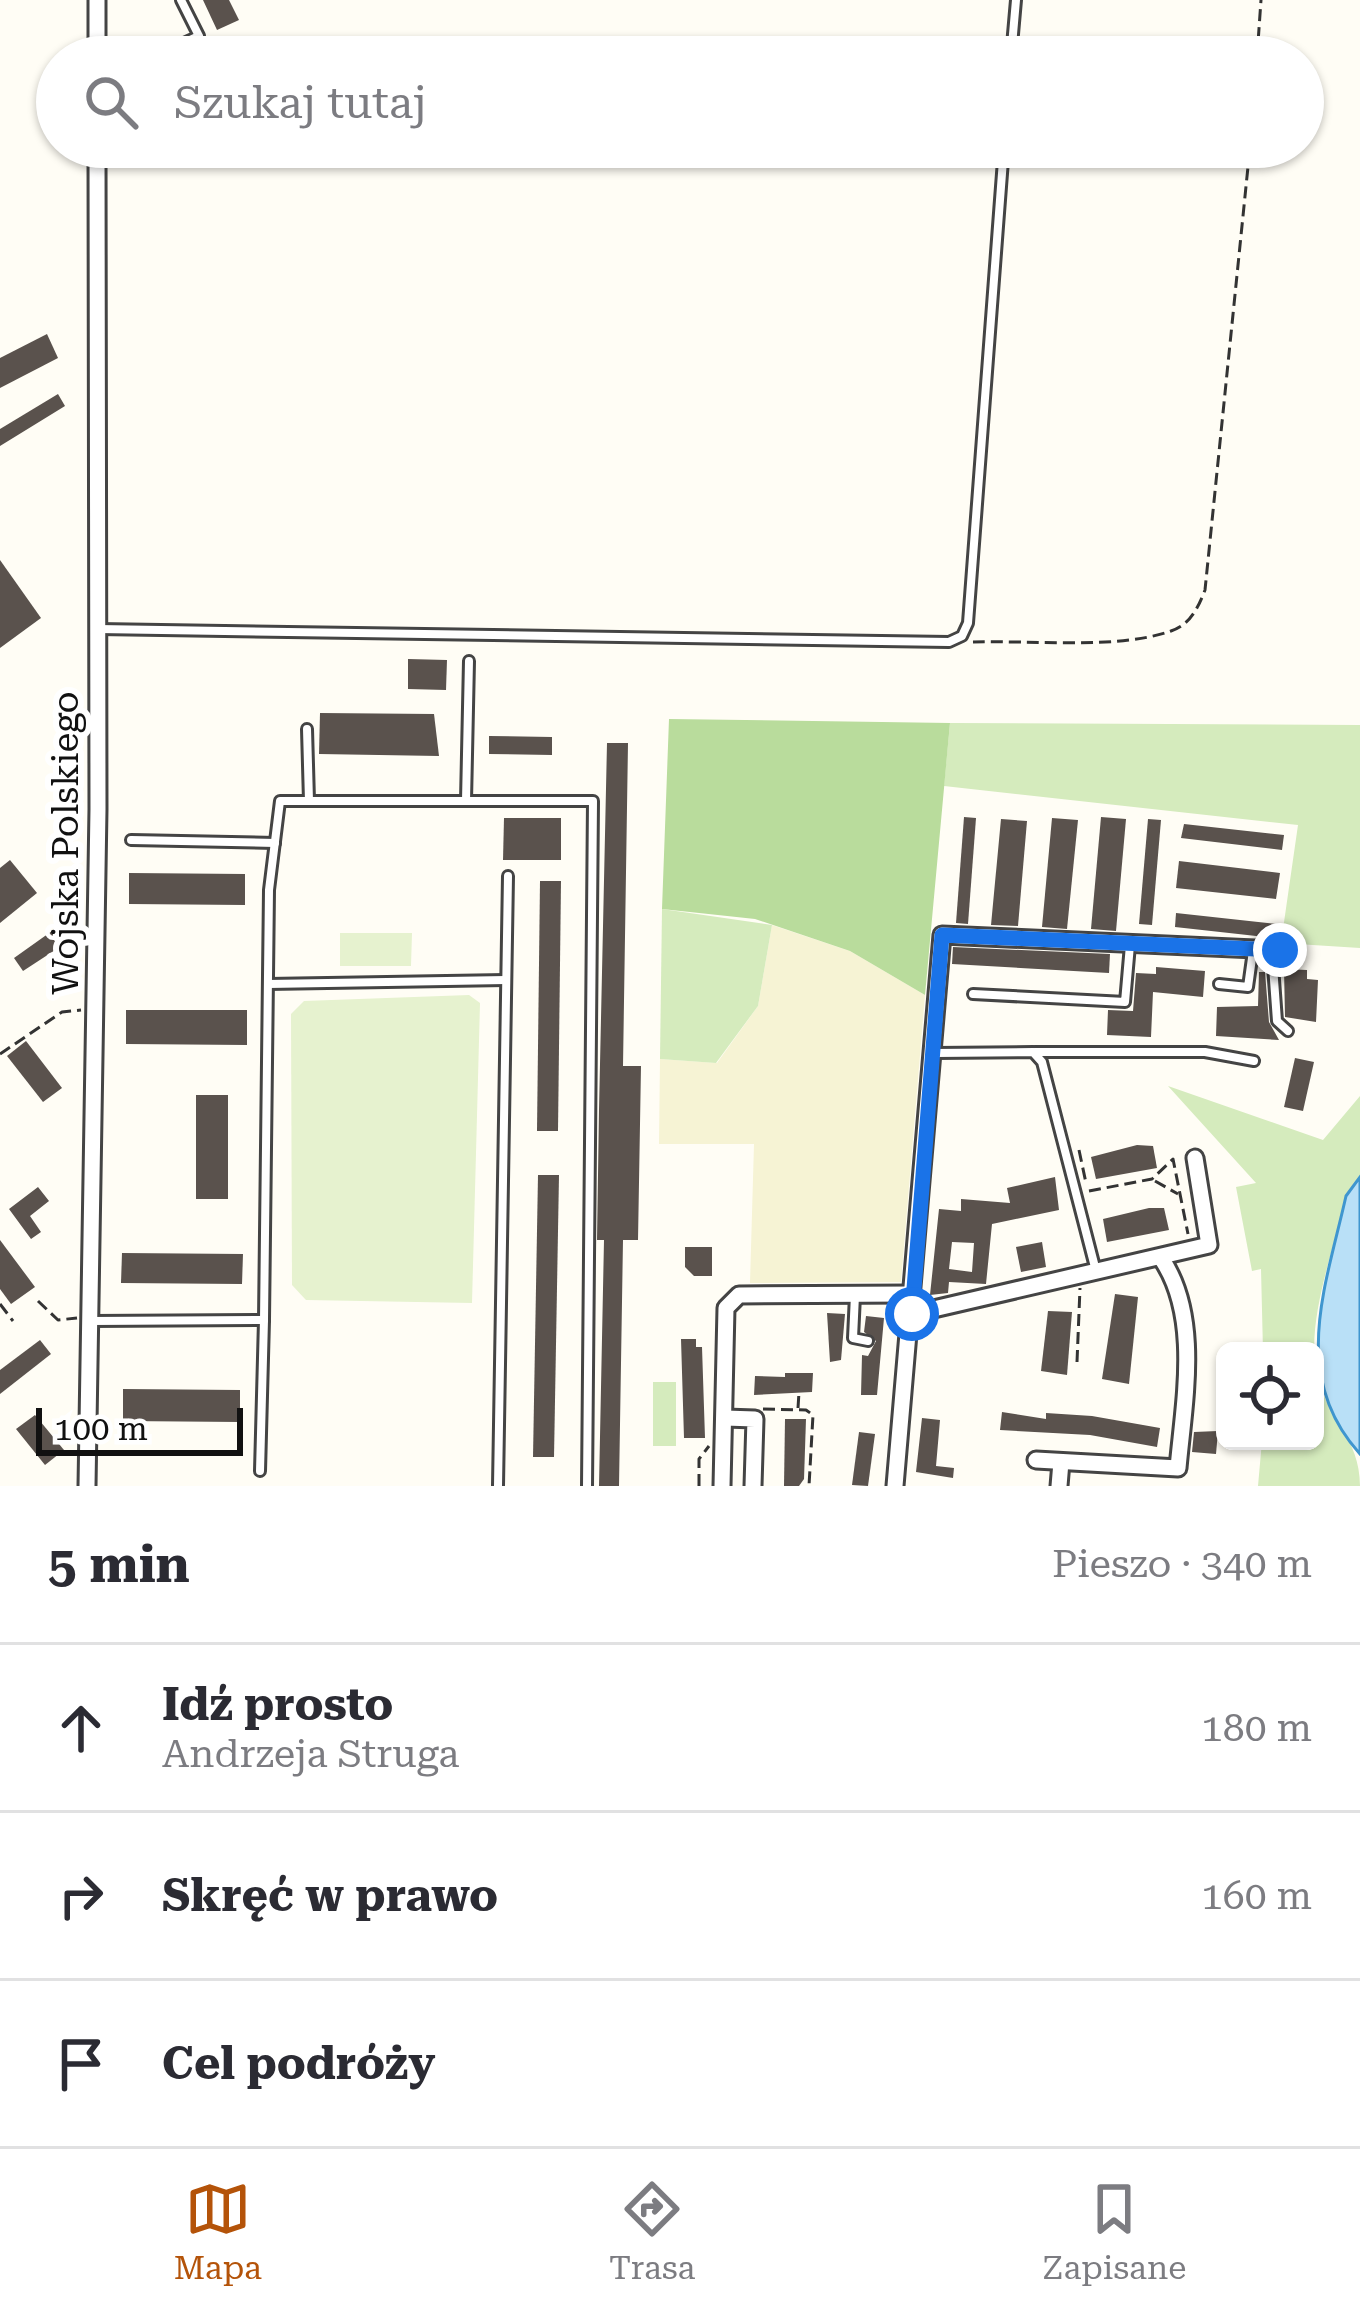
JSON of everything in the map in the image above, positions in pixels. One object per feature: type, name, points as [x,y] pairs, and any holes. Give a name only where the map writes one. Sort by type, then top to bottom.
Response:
[{"type":"street","points":[[97,0],[97,36]]},
{"type":"street","name":"Wojska Polskiego","points":[[87,1486],[84,1320],[97,629],[97,168]]},
{"type":"street","points":[[895,1486],[942,935],[1276,950]]},
{"type":"street","points":[[912,1314],[1209,1245],[1195,1158]]},
{"type":"street","points":[[1036,1460],[1178,1468],[1186,1339],[1177,1281],[1160,1258]]},
{"type":"street","points":[[722,1486],[726,1308],[739,1295],[912,1294]]},
{"type":"street","points":[[725,1413],[755,1419],[754,1486]]},
{"type":"street","points":[[1059,1486],[1061,1462]]},
{"type":"lane","points":[[181,0],[199,36]]},
{"type":"lane","points":[[1013,36],[1016,0]]},
{"type":"lane","points":[[97,629],[949,642],[962,636],[968,623],[1002,168]]},
{"type":"lane","points":[[466,801],[469,661]]},
{"type":"lane","points":[[307,729],[309,801]]},
{"type":"lane","points":[[260,1471],[268,984],[280,801],[593,801],[586,1486]]},
{"type":"lane","points":[[131,840],[275,843]]},
{"type":"lane","points":[[498,1486],[508,876]]},
{"type":"lane","points":[[973,994],[1126,1002],[1130,944]]},
{"type":"lane","points":[[1219,984],[1248,987],[1253,949]]},
{"type":"lane","points":[[1276,950],[1277,1022],[1288,1030]]},
{"type":"lane","points":[[268,984],[506,980]]},
{"type":"lane","points":[[1034,1052],[1042,1061],[1096,1272]]},
{"type":"lane","points":[[933,1053],[1205,1052],[1255,1061]]},
{"type":"lane","points":[[855,1293],[853,1338],[868,1341]]},
{"type":"lane","points":[[84,1320],[264,1320]]},
{"type":"path","points":[[1258,36],[1261,0]]},
{"type":"path","points":[[949,642],[1132,638],[1174,631],[1196,613],[1208,569],[1248,168]]},
{"type":"path","points":[[0,1054],[30,1030],[77,1010]]},
{"type":"path","points":[[1079,1150],[1091,1210]]},
{"type":"path","points":[[1087,1192],[1152,1179],[1173,1159],[1188,1235]]},
{"type":"path","points":[[1152,1179],[1179,1195]]},
{"type":"path","points":[[1076,1280],[1083,1297],[1077,1362]]},
{"type":"path","points":[[38,1301],[58,1319],[84,1320]]},
{"type":"path","points":[[0,1304],[13,1321]]},
{"type":"path","points":[[798,1409],[799,1392]]},
{"type":"path","points":[[769,1396],[769,1409]]},
{"type":"path","points":[[725,1413],[798,1409],[813,1415],[808,1434],[809,1486]]},
{"type":"path","points":[[687,1485],[699,1485],[699,1459],[714,1437]]},
{"type":"shaded area","points":[[772,925],[850,951],[925,995],[901,1282],[750,1283],[754,1144],[659,1144],[660,1059],[717,1063],[758,1006]]},
{"type":"green space","points":[[669,719],[950,723],[925,995],[850,951],[755,919],[662,909]]},
{"type":"green space","points":[[950,723],[1360,725],[1360,948],[1281,943],[1298,825],[944,786]]},
{"type":"green space","points":[[662,909],[772,925],[758,1006],[716,1063],[660,1059]]},
{"type":"green space","points":[[340,933],[412,933],[411,966],[340,966]]},
{"type":"green space","points":[[469,995],[480,1003],[472,1303],[306,1300],[292,1285],[291,1014],[304,1001]]},
{"type":"green space","points":[[1168,1086],[1323,1140],[1360,1096],[1360,1177],[1346,1196],[1318,1308],[1314,1342],[1263,1342],[1261,1269],[1252,1271],[1236,1187],[1256,1183]]},
{"type":"green space","points":[[653,1382],[676,1382],[676,1446],[653,1446]]},
{"type":"green space","points":[[1324,1395],[1355,1454],[1360,1486],[1258,1486],[1261,1450],[1324,1450]]},
{"type":"water","points":[[1360,1177],[1360,1454],[1338,1424],[1325,1393],[1324,1342],[1319,1342],[1323,1297],[1346,1196]]},
{"type":"building","points":[[203,0],[229,0],[239,20],[217,30]]},
{"type":"building","points":[[47,334],[58,358],[0,388],[0,358]]},
{"type":"building","points":[[58,394],[65,406],[0,446],[0,429]]},
{"type":"building","points":[[0,560],[41,618],[0,648]]},
{"type":"building","points":[[408,659],[447,660],[446,690],[408,689]]},
{"type":"building","points":[[320,713],[434,714],[439,756],[319,754]]},
{"type":"building","points":[[489,736],[552,737],[552,755],[489,754]]},
{"type":"building","points":[[607,743],[628,743],[623,1066],[641,1066],[638,1240],[623,1240],[619,1486],[599,1486],[604,1240],[597,1240]]},
{"type":"building","points":[[964,817],[976,818],[968,924],[956,923]]},
{"type":"building","points":[[1101,817],[1126,819],[1116,931],[1091,929]]},
{"type":"building","points":[[504,818],[561,818],[561,860],[503,860]]},
{"type":"building","points":[[1052,818],[1078,820],[1067,929],[1042,927]]},
{"type":"building","points":[[1001,819],[1027,821],[1018,926],[991,925]]},
{"type":"building","points":[[1148,819],[1161,820],[1152,925],[1139,924]]},
{"type":"building","points":[[1184,824],[1284,835],[1282,850],[1181,838]]},
{"type":"building","points":[[10,860],[37,893],[0,923],[0,868]]},
{"type":"building","points":[[1179,861],[1280,873],[1276,899],[1176,888]]},
{"type":"building","points":[[129,873],[245,874],[245,905],[129,904]]},
{"type":"building","points":[[540,881],[561,881],[558,1131],[537,1131]]},
{"type":"building","points":[[1176,913],[1276,924],[1275,938],[1175,927]]},
{"type":"building","points":[[59,926],[69,941],[23,971],[14,958]]},
{"type":"building","points":[[953,947],[1110,954],[1109,973],[952,964]]},
{"type":"building","points":[[1156,967],[1205,971],[1203,997],[1153,992],[1151,1037],[1107,1035],[1108,1010],[1133,1011],[1136,973],[1156,974]]},
{"type":"building","points":[[1284,969],[1307,970],[1307,979],[1318,980],[1316,1022],[1285,1017]]},
{"type":"building","points":[[1259,972],[1265,972],[1269,1022],[1279,1040],[1216,1036],[1217,1007],[1258,1006]]},
{"type":"building","points":[[126,1010],[247,1010],[247,1045],[126,1044]]},
{"type":"building","points":[[26,1041],[62,1088],[43,1102],[7,1056]]},
{"type":"building","points":[[1295,1058],[1314,1062],[1303,1111],[1284,1107]]},
{"type":"building","points":[[196,1095],[228,1095],[228,1199],[196,1199]]},
{"type":"building","points":[[1137,1145],[1153,1146],[1157,1168],[1096,1179],[1091,1157]]},
{"type":"building","points":[[538,1175],[559,1175],[554,1457],[533,1457]]},
{"type":"building","points":[[1055,1177],[1059,1210],[992,1224],[986,1284],[949,1282],[948,1293],[930,1295],[939,1209],[961,1211],[961,1199],[1010,1203],[1007,1188]],"holes":[[[952,1242],[974,1243],[972,1272],[949,1269]]]},
{"type":"building","points":[[38,1187],[49,1201],[30,1216],[41,1232],[31,1239],[9,1209]]},
{"type":"building","points":[[1164,1208],[1169,1230],[1107,1242],[1103,1219]]},
{"type":"building","points":[[0,1240],[35,1287],[11,1304],[0,1289]]},
{"type":"building","points":[[1042,1242],[1046,1267],[1021,1272],[1016,1247]]},
{"type":"building","points":[[685,1247],[712,1247],[712,1276],[694,1276],[685,1267]]},
{"type":"building","points":[[122,1253],[243,1254],[242,1284],[121,1283]]},
{"type":"building","points":[[1115,1294],[1138,1297],[1129,1384],[1102,1379]]},
{"type":"building","points":[[1048,1311],[1072,1312],[1067,1375],[1041,1371]]},
{"type":"building","points":[[827,1313],[845,1314],[841,1360],[830,1362]]},
{"type":"building","points":[[866,1316],[884,1318],[877,1395],[861,1395],[862,1355],[868,1356],[876,1341],[864,1332]]},
{"type":"building","points":[[681,1339],[696,1339],[696,1347],[702,1347],[705,1438],[684,1438]]},
{"type":"building","points":[[40,1340],[51,1354],[0,1394],[0,1370]]},
{"type":"building","points":[[785,1373],[813,1373],[812,1392],[754,1395],[755,1376],[785,1377]]},
{"type":"building","points":[[123,1389],[240,1390],[240,1422],[123,1421]]},
{"type":"building","points":[[1002,1412],[1046,1419],[1046,1413],[1092,1416],[1160,1428],[1157,1447],[1090,1435],[1000,1430]]},
{"type":"building","points":[[35,1415],[64,1450],[45,1465],[16,1429]]},
{"type":"building","points":[[922,1418],[940,1420],[936,1466],[954,1468],[953,1478],[916,1472]]},
{"type":"building","points":[[785,1419],[806,1419],[804,1479],[799,1486],[784,1486]]},
{"type":"building","points":[[1216,1431],[1216,1454],[1192,1452],[1194,1432]]},
{"type":"building","points":[[859,1432],[875,1434],[868,1486],[852,1485]]},
{"type":"route","points":[[912,1314],[942,935],[1280,950]]}]
